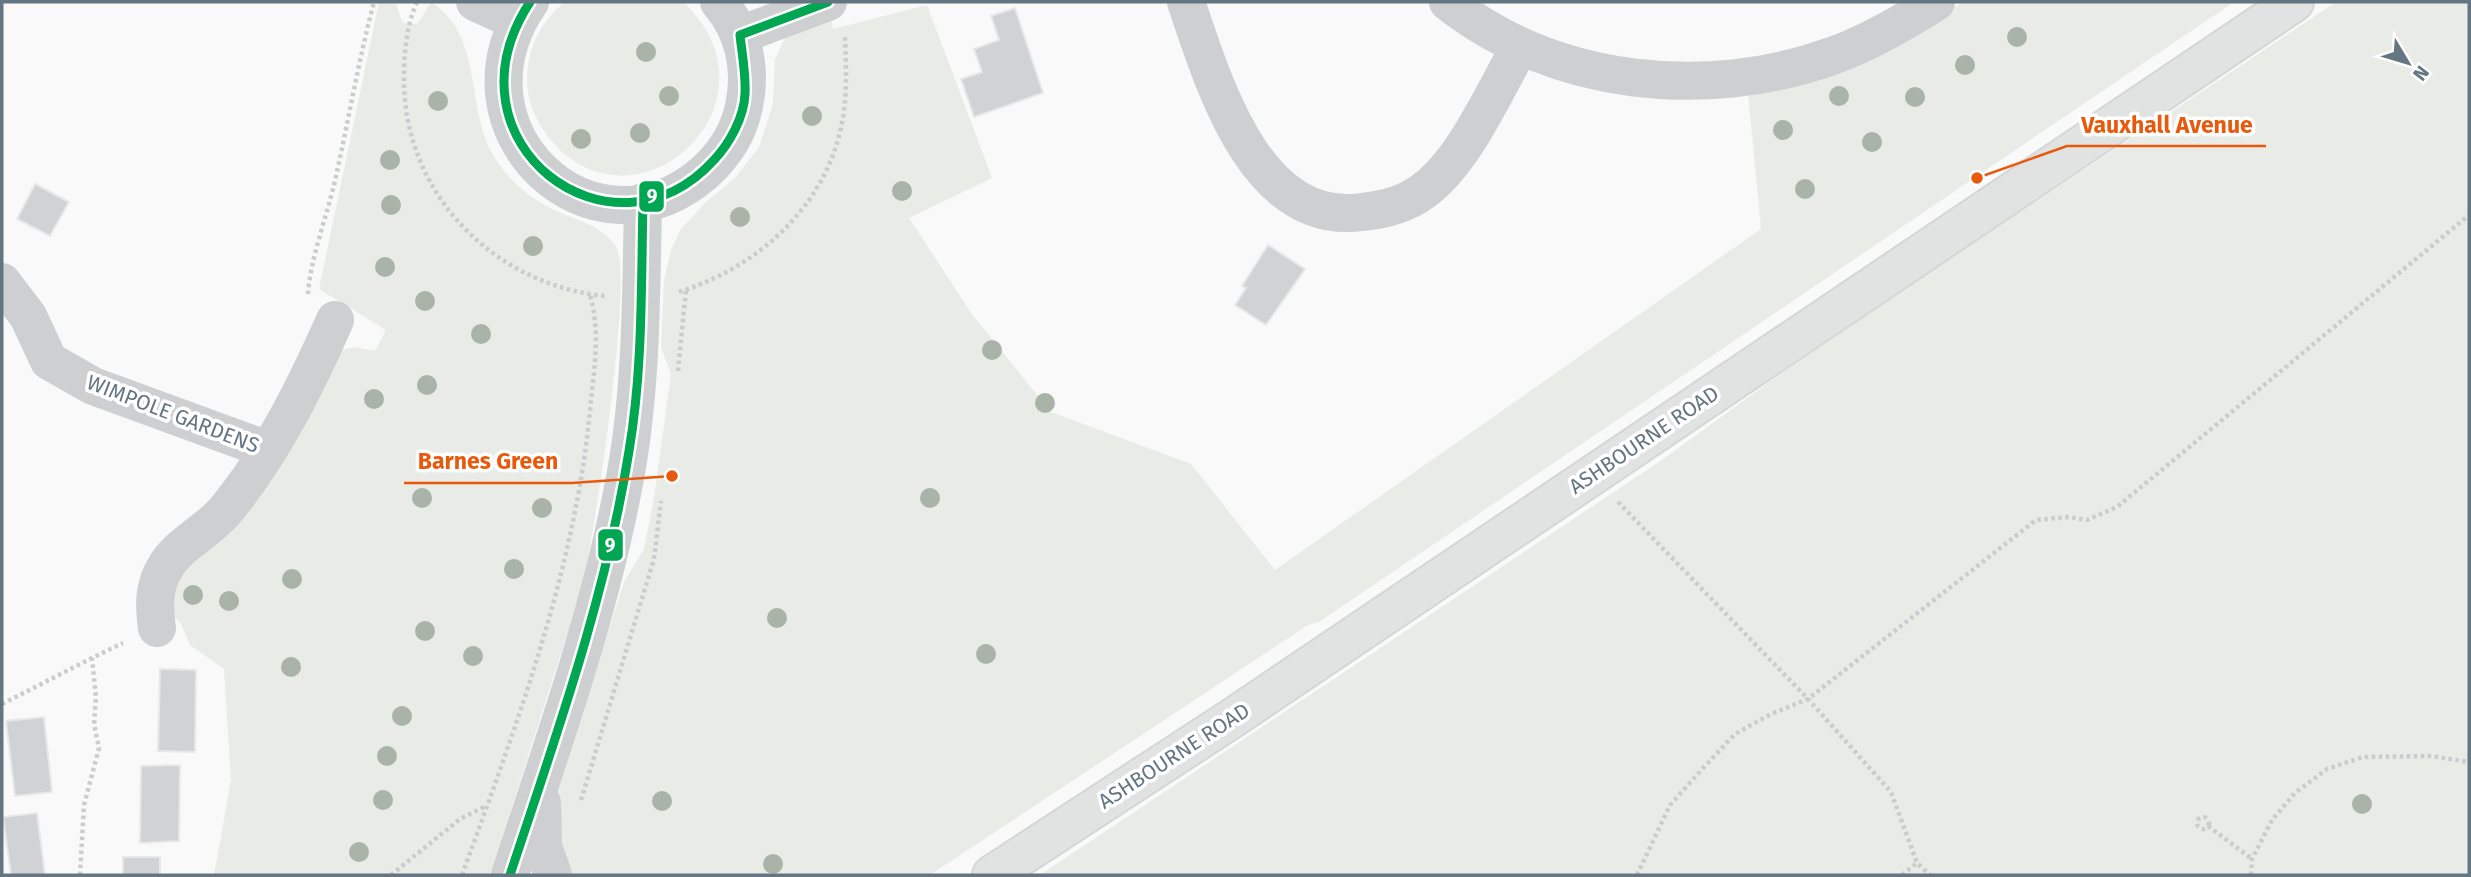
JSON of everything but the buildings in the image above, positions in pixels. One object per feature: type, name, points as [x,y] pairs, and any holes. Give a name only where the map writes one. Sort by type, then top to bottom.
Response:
[{"type":"highway","name":"ASHBOURNE ROAD","points":[[992,875],[1231,719],[2294,2]]},
{"type":"street","points":[[475,2],[523,12],[504,60],[503,101],[510,127],[524,151],[542,172],[564,188],[589,198],[615,203],[643,202],[669,195],[694,182],[715,164],[731,142],[742,117],[748,90],[747,62],[740,35],[719,2]]},
{"type":"street","points":[[740,35],[828,2]]},
{"type":"street","points":[[1186,2],[1217,93],[1248,150],[1271,178],[1294,198],[1325,212],[1351,214],[1380,210],[1423,192],[1454,159],[1520,47]]},
{"type":"street","points":[[1448,2],[1520,47],[1567,64],[1643,79],[1707,81],[1771,74],[1833,56],[1893,28],[1936,2]]},
{"type":"street","points":[[510,875],[594,617],[625,480],[641,307],[643,202]]},
{"type":"street","name":"WIMPOLE GARDENS","points":[[2,282],[28,316],[49,361],[93,386],[268,450]]},
{"type":"street","points":[[157,628],[153,598],[166,565],[224,513],[268,450],[305,387],[335,320]]},
{"type":"street","points":[[546,766],[541,812],[543,846],[553,875]]},
{"type":"path","points":[[335,320],[309,294],[310,274],[323,231],[357,64],[374,2]]},
{"type":"path","points":[[1637,875],[1670,804],[1735,734],[1808,699],[2036,520],[2069,517],[2087,520],[2117,507],[2469,215]]},
{"type":"path","points":[[461,875],[546,629],[571,537],[589,426],[597,337],[597,319],[590,295]]},
{"type":"path","points":[[1612,496],[1808,699],[1891,792],[1917,863],[1930,875]]},
{"type":"path","points":[[2,704],[157,628]]},
{"type":"path","points":[[80,875],[84,806],[99,748],[94,724],[96,697],[92,658]]},
{"type":"path","points":[[2251,875],[2252,859],[2262,835],[2287,800],[2310,780],[2336,765],[2354,758],[2418,756],[2469,762]]},
{"type":"path","points":[[391,875],[460,819],[486,806]]},
{"type":"path","points":[[2208,826],[2252,859]]},
{"type":"path","points":[[1902,875],[1917,863]]},
{"type":"shaded area","points":[[379,2],[395,2],[403,23],[417,24],[431,2],[448,17],[467,54],[486,138],[501,167],[531,196],[549,208],[598,229],[616,247],[620,268],[620,305],[616,354],[603,464],[588,556],[573,619],[490,875],[214,875],[231,780],[224,669],[190,645],[181,624],[168,610],[175,578],[338,351],[354,347],[375,351],[386,330],[319,289]]},
{"type":"shaded area","points":[[565,2],[683,2],[711,39],[719,77],[712,112],[693,142],[665,164],[632,175],[596,171],[561,151],[540,124],[532,109],[528,92],[530,54],[540,30],[555,10]]},
{"type":"shaded area","points":[[1963,2],[2234,2],[1319,622],[1308,625],[930,875],[570,875],[553,804],[624,582],[644,549],[654,498],[671,374],[661,347],[664,281],[671,250],[681,229],[706,202],[735,178],[759,147],[773,104],[775,59],[785,38],[831,16],[833,29],[927,5],[992,178],[909,218],[971,313],[1051,412],[1191,464],[1275,570],[1761,229],[1748,92],[1893,46]]},
{"type":"shaded area","points":[[2336,2],[2469,2],[2469,875],[1040,875],[1662,460],[1819,346]]},
{"type":"transit line","name":"9","points":[[530,2],[507,54],[506,102],[521,143],[549,176],[587,196],[629,202],[673,191],[714,160],[725,146],[739,121],[744,103],[745,79],[740,35],[828,2]]},
{"type":"transit line","name":"9","points":[[510,875],[578,665],[619,505],[637,389],[643,202]]},
{"type":"place","name":"Vauxhall Avenue","points":[[1977,178]]},
{"type":"place","name":"Barnes Green","points":[[672,476]]}]
